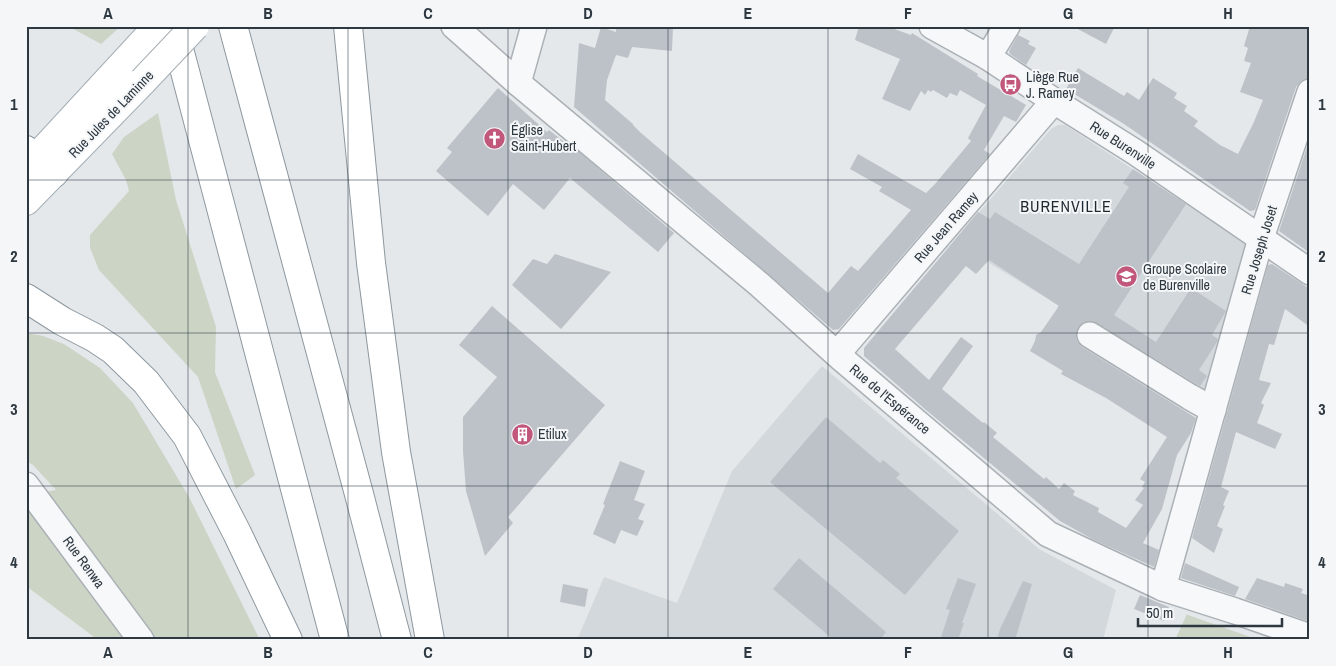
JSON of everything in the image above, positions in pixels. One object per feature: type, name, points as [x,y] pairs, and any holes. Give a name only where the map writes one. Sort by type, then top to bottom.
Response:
[{"type":"main road","name":"Rue Jules de Laminne","points":[[26,201],[36,163],[136,48],[158,26]]},
{"type":"main road","points":[[173,26],[335,640]]},
{"type":"main road","name":"Rue Jules de Laminne","points":[[36,163],[143,81],[195,26]]},
{"type":"main road","points":[[233,26],[359,494],[396,640]]},
{"type":"main road","points":[[348,26],[371,263],[396,452],[430,640]]},
{"type":"main road","points":[[26,298],[113,350],[146,382],[187,436],[237,533],[288,640]]},
{"type":"main road","points":[[26,316],[62,321]]},
{"type":"street","name":"Rue de l'Espérance","points":[[454,26],[518,83],[690,226],[1048,534],[1163,588],[1310,637]]},
{"type":"street","points":[[518,83],[534,26]]},
{"type":"street","name":"Rue Burenville","points":[[932,26],[988,57],[1135,152],[1310,272]]},
{"type":"street","points":[[988,57],[1006,26]]},
{"type":"street","name":"Rue Joseph Joset","points":[[1163,588],[1261,238],[1310,92]]},
{"type":"street","name":"Rue Jean Ramey","points":[[837,354],[1054,101]]},
{"type":"street","points":[[1090,335],[1213,410]]},
{"type":"street","name":"Rue Renwa","points":[[29,489],[141,640]]},
{"type":"shaded area","points":[[68,26],[121,26],[101,44]]},
{"type":"shaded area","points":[[158,113],[176,200],[216,327],[215,372],[255,475],[236,489],[198,377],[99,270],[90,248],[90,235],[129,191],[126,180],[112,154],[124,137]]},
{"type":"shaded area","name":"Groupe Scolaire de Burenville","points":[[1058,125],[1065,125],[1243,241],[1248,250],[1208,398],[1096,335],[1057,310],[1058,305],[976,255],[951,245],[1051,129]]},
{"type":"shaded area","points":[[26,333],[43,336],[64,344],[100,368],[133,403],[189,497],[260,640],[98,640],[26,586],[26,490],[34,494],[56,490],[33,465],[26,461]]},
{"type":"shaded area","points":[[822,366],[1039,549],[1116,590],[1103,640],[577,640],[604,577],[677,603],[732,471]]},
{"type":"shaded area","points":[[1188,615],[1259,640],[1175,640]]},
{"type":"building","points":[[616,26],[673,26],[672,51],[632,47],[628,58],[616,55],[607,80],[605,100],[828,293],[851,266],[858,271],[911,210],[879,191],[882,187],[850,169],[858,154],[926,193],[971,141],[968,138],[986,105],[960,90],[957,96],[950,93],[947,98],[933,90],[931,92],[928,90],[925,95],[921,91],[910,111],[882,99],[900,59],[855,40],[859,26],[886,26],[911,35],[912,33],[978,74],[977,76],[1026,105],[1016,122],[1004,116],[984,150],[990,154],[839,329],[833,330],[574,107],[579,43],[595,48],[601,27],[616,32]]},
{"type":"building","points":[[1072,26],[1115,26],[1106,44]]},
{"type":"building","points":[[1250,26],[1310,26],[1310,78],[1301,81],[1296,87],[1255,210],[1250,211],[1124,124],[1066,89],[1078,68],[1124,96],[1127,92],[1139,100],[1153,78],[1177,93],[1174,98],[1187,106],[1184,111],[1198,121],[1194,126],[1220,145],[1238,154],[1263,100],[1240,92],[1251,63],[1244,61],[1248,48],[1244,46]]},
{"type":"building","points":[[1018,35],[1030,41],[1028,44],[1036,48],[1026,65],[1010,54],[1009,51]]},
{"type":"building","points":[[498,88],[547,132],[549,130],[578,151],[674,233],[658,252],[570,178],[544,210],[513,184],[488,216],[436,171],[452,152],[447,148]]},
{"type":"building","points":[[1310,138],[1310,253],[1279,231]]},
{"type":"building","points":[[1133,169],[1186,204],[1114,315],[1156,342],[1191,288],[1226,311],[1212,335],[1218,339],[1217,342],[1199,370],[1207,376],[1200,386],[1097,323],[1090,321],[1083,323],[1078,328],[1076,334],[1077,341],[1082,347],[1196,418],[1191,433],[1177,455],[1162,509],[1143,543],[1159,550],[1154,567],[1094,540],[1060,521],[864,356],[864,348],[978,212],[990,219],[995,212],[1079,264],[1129,187],[1123,183]],"holes":[[[989,260],[1059,306],[1041,332],[1036,335],[1030,351],[1063,371],[1061,374],[1106,398],[1167,437],[1140,479],[1145,482],[1142,487],[1144,488],[1135,500],[1143,505],[1126,528],[1098,512],[1099,508],[1073,495],[1075,491],[1064,483],[1059,489],[1046,477],[1044,479],[993,437],[997,433],[942,389],[973,346],[961,337],[929,380],[895,349],[966,266],[976,274]]]},
{"type":"building","points":[[555,254],[611,272],[561,329],[512,285],[533,259],[547,264]]},
{"type":"building","points":[[1272,264],[1310,289],[1310,327],[1285,309],[1274,345],[1269,344],[1259,380],[1271,383],[1261,403],[1264,405],[1257,423],[1282,434],[1275,449],[1236,432],[1221,487],[1229,491],[1217,526],[1223,529],[1214,553],[1192,538],[1268,265]]},
{"type":"building","name":"Etilux","points":[[492,306],[605,405],[508,517],[513,523],[485,556],[466,491],[463,417],[497,377],[459,345]]},
{"type":"building","points":[[826,417],[880,463],[883,460],[900,474],[896,478],[959,531],[905,595],[770,482]]},
{"type":"building","points":[[620,461],[645,471],[634,500],[645,504],[638,519],[644,521],[637,536],[621,530],[615,544],[593,534]]},
{"type":"building","points":[[799,558],[886,632],[880,640],[834,640],[773,589]]},
{"type":"building","points":[[1185,563],[1239,587],[1235,596],[1181,578]]},
{"type":"building","points":[[958,578],[976,584],[958,640],[940,640],[950,610],[946,609]]},
{"type":"building","points":[[1257,578],[1284,587],[1285,583],[1303,589],[1301,593],[1310,596],[1310,622],[1245,599]]},
{"type":"building","points":[[1023,581],[1032,584],[1015,640],[997,640],[1000,629]]},
{"type":"building","points":[[563,584],[588,589],[585,607],[560,602]]},
{"type":"building","points":[[1140,595],[1169,607],[1164,621],[1134,609]]},
{"type":"place","name":"Liège Rue J. Ramey","points":[[1010,85]]},
{"type":"place","name":"Église Saint-Hubert","points":[[495,138]]},
{"type":"place","name":"Groupe Scolaire de Burenville","points":[[1127,277]]},
{"type":"place","name":"Etilux","points":[[522,434]]},
{"type":"district","name":"BURENVILLE","points":[[1066,206]]}]
